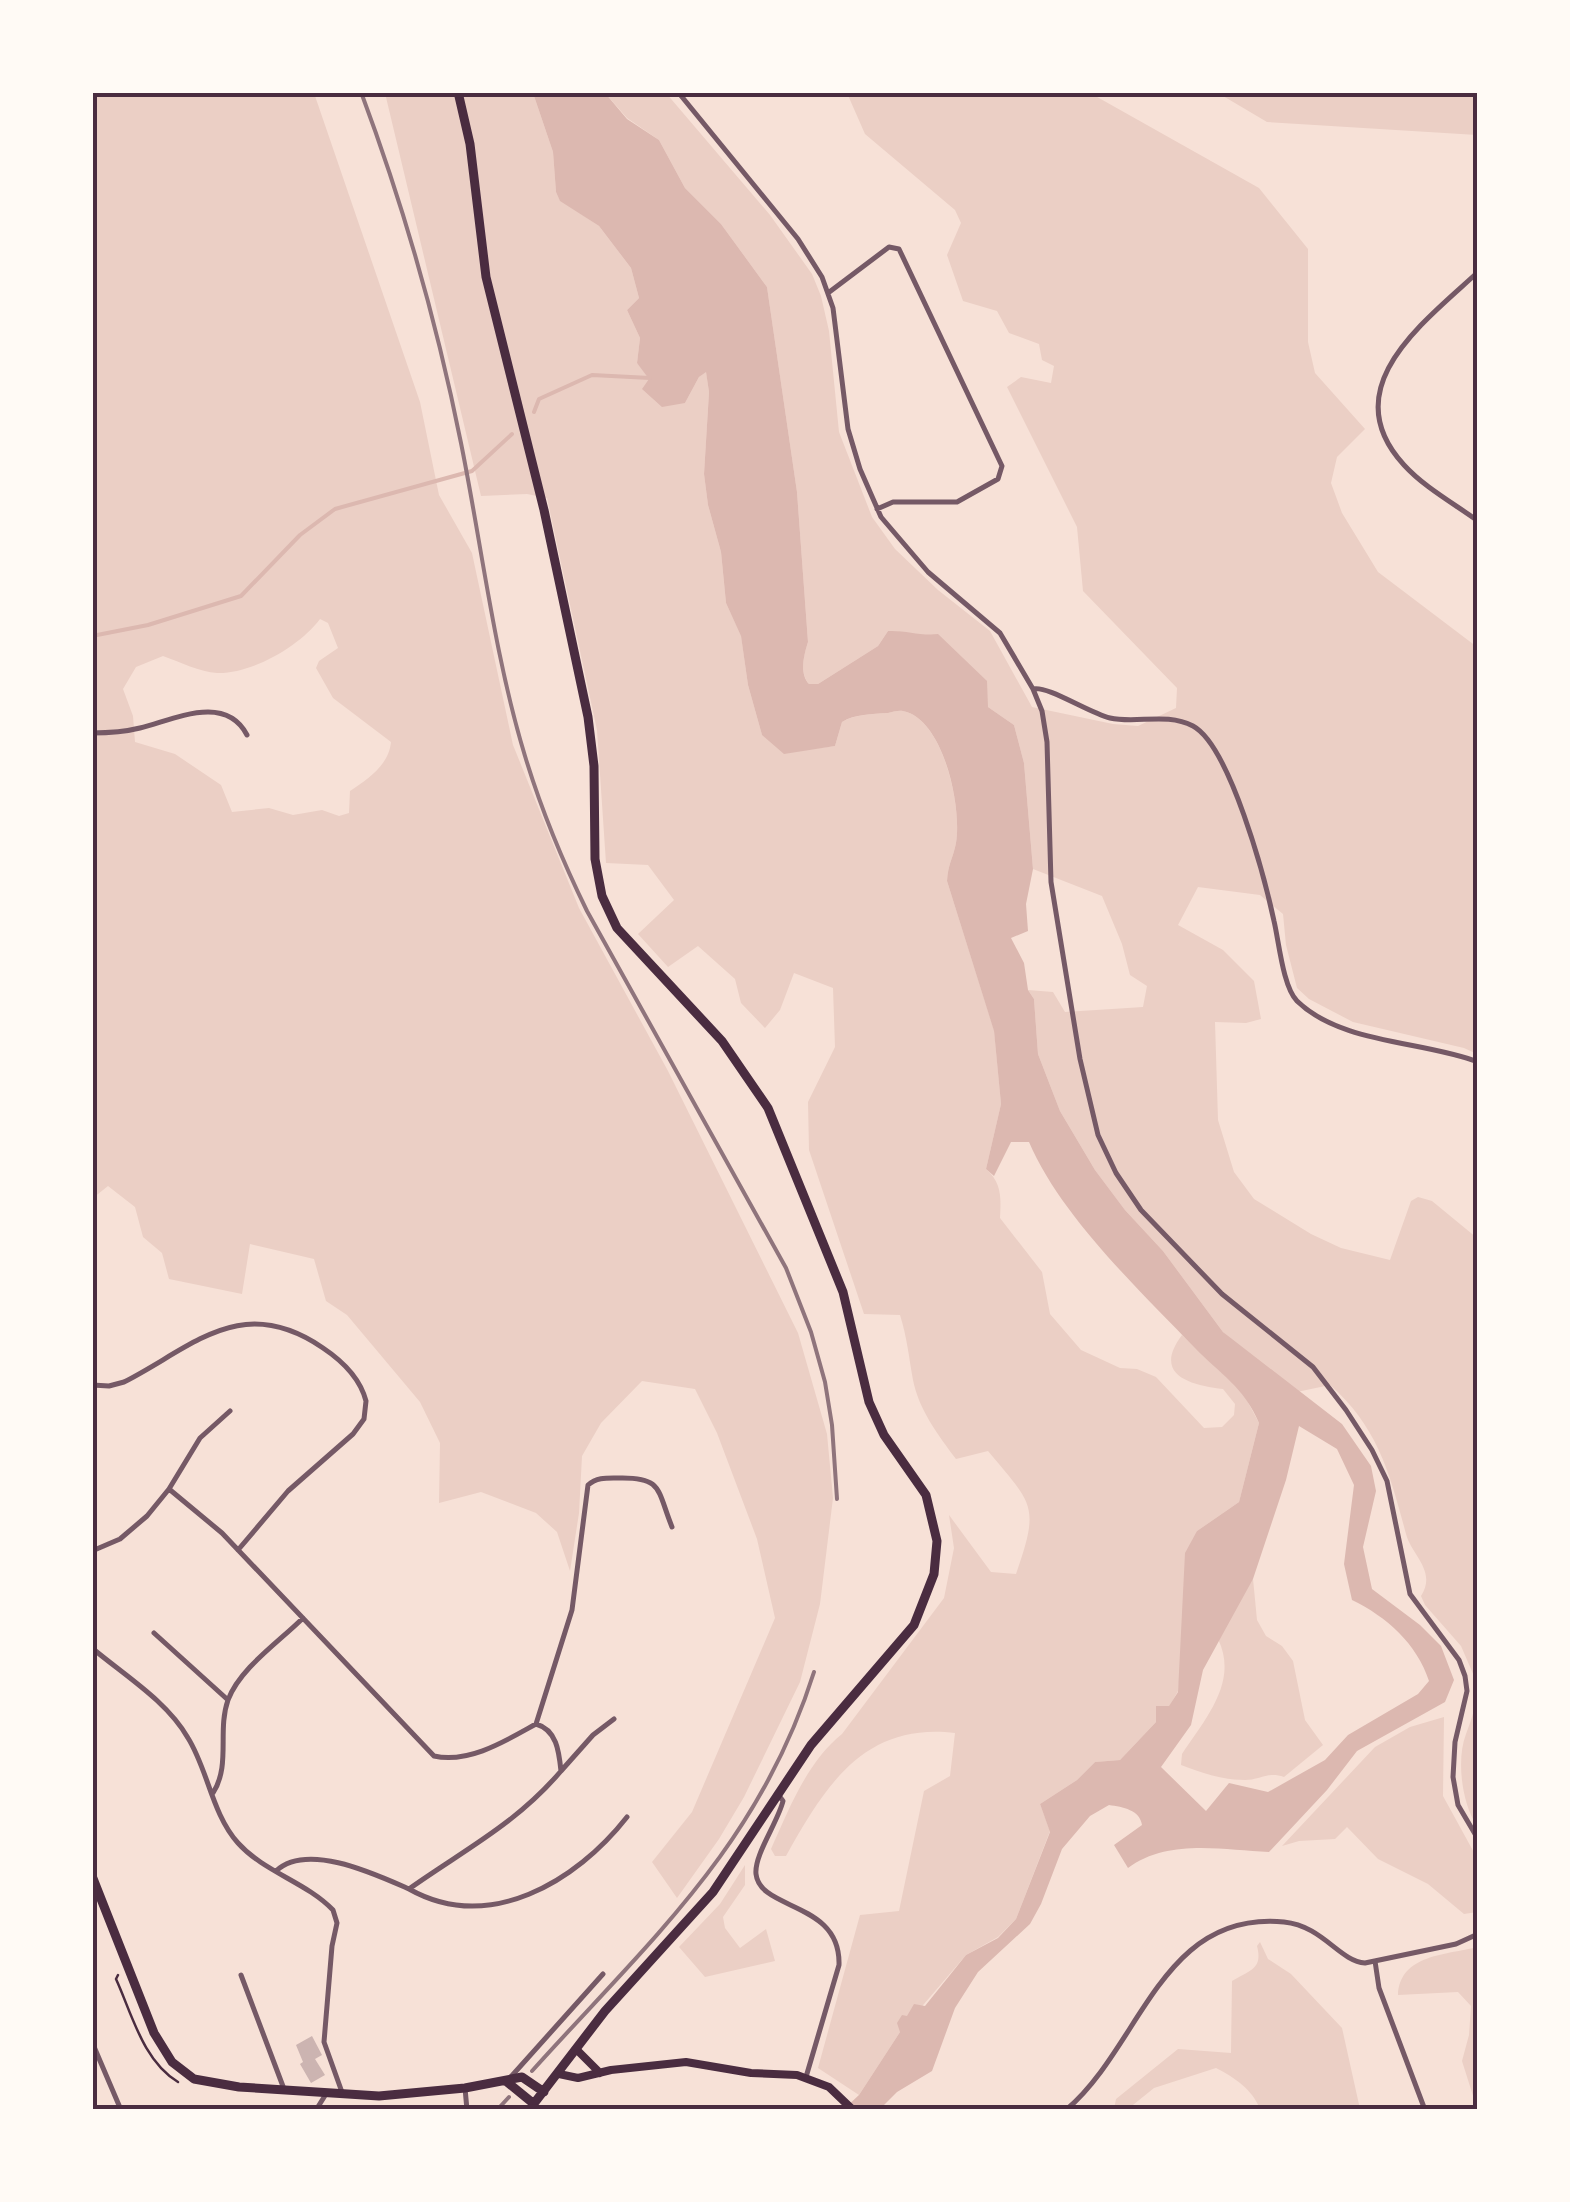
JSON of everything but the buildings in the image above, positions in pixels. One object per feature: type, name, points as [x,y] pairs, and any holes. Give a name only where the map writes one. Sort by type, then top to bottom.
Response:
[{"type":"main road","points":[[458,92],[470,144],[488,290],[544,510],[588,717],[594,766],[595,859],[602,896],[617,928],[722,1041],[768,1108],[843,1292],[869,1402],[884,1435],[926,1495],[934,1522],[934,1574],[914,1625],[811,1745],[713,1892],[606,2011],[532,2107],[507,2082]]},
{"type":"main road","points":[[92,1876],[147,2018],[167,2056],[178,2069],[204,2082],[326,2094],[402,2096],[522,2077],[544,2092]]},
{"type":"main road","points":[[576,2050],[600,2072]]},
{"type":"main road","points":[[558,2074],[578,2078],[686,2062],[806,2077],[829,2087],[853,2110]]},
{"type":"street","points":[[678,92],[798,239],[828,293],[848,429],[876,509],[928,572],[1000,633],[1033,689],[1047,742],[1051,882],[1080,1059],[1098,1135],[1116,1174],[1141,1210],[1222,1294],[1313,1367],[1372,1450],[1387,1481],[1410,1594],[1459,1660],[1466,1676],[1453,1777],[1458,1805],[1478,1839]]},
{"type":"street","points":[[828,293],[888,247],[900,249],[1002,466],[998,479],[957,502],[894,502],[876,509]]},
{"type":"street","points":[[1478,272],[1396,352],[1383,381],[1378,407],[1386,442],[1407,468],[1478,520]]},
{"type":"street","points":[[1033,689],[1050,690],[1080,708],[1112,719],[1177,720],[1206,736],[1235,791],[1257,854],[1287,980],[1298,1002],[1332,1023],[1478,1062]]},
{"type":"street","points":[[92,733],[141,728],[195,712],[232,717],[246,735]]},
{"type":"street","points":[[92,1384],[109,1386],[124,1382],[205,1334],[244,1325],[302,1336],[328,1351],[352,1374],[366,1400],[360,1425],[288,1491],[238,1550]]},
{"type":"street","points":[[92,1551],[130,1532],[170,1489],[200,1438],[230,1411]]},
{"type":"street","points":[[170,1489],[238,1550],[430,1752],[448,1758],[490,1748],[536,1724],[572,1610],[588,1486],[602,1478],[648,1479],[655,1485],[672,1526]]},
{"type":"street","points":[[212,1794],[220,1781],[228,1700],[246,1674],[303,1618]]},
{"type":"street","points":[[154,1633],[228,1700]]},
{"type":"street","points":[[92,1648],[180,1724],[236,1841],[327,1904],[336,1919],[324,2042],[343,2095]]},
{"type":"street","points":[[409,1889],[472,1850],[533,1804],[599,1730],[614,1719]]},
{"type":"street","points":[[536,1724],[556,1740],[560,1771]]},
{"type":"street","points":[[777,1793],[783,1801],[756,1874],[772,1894],[823,1924],[840,1950],[806,2077]]},
{"type":"street","points":[[276,1871],[290,1861],[310,1858],[356,1869],[428,1900],[458,1908],[531,1894],[590,1858],[627,1817]]},
{"type":"street","points":[[1066,2110],[1100,2075],[1169,1972],[1192,1948],[1220,1932],[1266,1922],[1299,1925],[1358,1963],[1456,1944],[1478,1934]]},
{"type":"street","points":[[1375,1961],[1379,1988],[1425,2110]]},
{"type":"street","points":[[241,1974],[285,2091]]},
{"type":"street","points":[[507,2082],[603,1974]]},
{"type":"street","points":[[92,2042],[121,2110]]},
{"type":"street","points":[[465,2088],[467,2110]]},
{"type":"street","points":[[316,2110],[326,2094]]},
{"type":"shaded area","points":[[93,93],[314,93],[420,402],[439,495],[472,553],[513,745],[579,908],[668,1071],[798,1333],[827,1434],[833,1498],[820,1604],[800,1682],[744,1797],[677,1898],[652,1862],[692,1812],[775,1618],[757,1539],[717,1433],[695,1389],[642,1381],[601,1423],[582,1456],[570,1571],[557,1532],[536,1513],[481,1492],[439,1503],[440,1443],[420,1402],[347,1315],[326,1301],[314,1259],[250,1244],[242,1294],[169,1279],[162,1253],[143,1237],[135,1207],[108,1186],[93,1198]],"holes":[[[320,619],[328,623],[338,648],[319,661],[316,668],[333,698],[391,742],[382,764],[350,791],[349,813],[339,816],[322,810],[293,815],[269,808],[232,812],[221,785],[175,754],[135,742],[133,716],[123,689],[136,667],[163,656],[210,672],[245,669],[288,648]]]},
{"type":"shaded area","points":[[385,93],[533,93],[553,152],[560,200],[599,226],[631,268],[639,298],[627,310],[640,338],[637,363],[685,403],[706,371],[709,392],[704,474],[708,505],[721,552],[726,603],[741,635],[748,685],[762,735],[811,749],[835,746],[842,722],[901,711],[917,718],[939,747],[956,809],[956,843],[947,881],[994,1030],[1001,1104],[986,1169],[998,1185],[1000,1218],[1042,1272],[1050,1314],[1081,1350],[1120,1368],[1137,1369],[1156,1377],[1204,1428],[1222,1427],[1234,1415],[1235,1404],[1223,1389],[1188,1381],[1173,1369],[1171,1360],[1182,1335],[1243,1393],[1259,1423],[1239,1502],[1197,1531],[1178,1691],[1169,1707],[1156,1707],[1156,1722],[1120,1760],[1095,1762],[1077,1780],[1040,1804],[1050,1831],[1016,1919],[998,1937],[966,1955],[900,2032],[859,2095],[818,2068],[860,1915],[899,1911],[924,1791],[950,1776],[955,1733],[923,1732],[872,1749],[833,1783],[786,1856],[775,1856],[771,1849],[809,1772],[944,1598],[954,1548],[949,1515],[991,1572],[1016,1574],[1028,1533],[1028,1507],[1015,1483],[988,1451],[956,1459],[936,1431],[916,1391],[900,1315],[864,1314],[809,1150],[808,1102],[835,1047],[833,988],[794,973],[780,1010],[765,1028],[741,1003],[735,979],[698,946],[668,967],[638,934],[674,900],[648,865],[606,863],[597,730],[547,498],[527,494],[481,496]]},
{"type":"shaded area","points":[[533,93],[605,93],[627,119],[659,140],[685,188],[721,224],[767,287],[797,492],[808,642],[803,664],[806,680],[818,684],[878,646],[888,631],[894,631],[938,634],[987,681],[988,707],[1014,725],[1024,763],[1033,869],[1026,904],[1028,931],[1011,938],[1024,963],[1028,990],[1034,999],[1038,1054],[1060,1111],[1095,1170],[1163,1251],[1223,1332],[1342,1424],[1371,1466],[1376,1491],[1363,1547],[1372,1589],[1441,1646],[1454,1680],[1445,1702],[1357,1751],[1327,1790],[1269,1852],[1178,1849],[1128,1868],[1114,1845],[1142,1825],[1138,1816],[1109,1805],[1090,1816],[1062,1849],[1030,1924],[978,1972],[955,2008],[932,2071],[897,2092],[880,2109],[844,2109],[859,2095],[900,2032],[897,2023],[902,2015],[907,2016],[914,2004],[925,2006],[966,1955],[998,1938],[1016,1919],[1050,1832],[1040,1804],[1077,1780],[1095,1762],[1120,1760],[1156,1722],[1156,1706],[1169,1706],[1178,1692],[1185,1553],[1197,1531],[1239,1502],[1259,1423],[1239,1390],[1149,1301],[1080,1224],[1029,1142],[1011,1142],[994,1176],[986,1169],[1001,1104],[994,1031],[947,881],[956,843],[956,809],[939,747],[917,718],[901,711],[842,722],[835,746],[784,754],[762,735],[748,685],[741,636],[726,603],[721,552],[708,505],[704,474],[709,392],[706,372],[685,403],[662,407],[642,389],[649,379],[637,363],[640,338],[627,310],[639,298],[631,268],[599,226],[560,201],[553,152]],"holes":[[[1299,1426],[1337,1449],[1354,1485],[1344,1564],[1352,1600],[1399,1633],[1417,1655],[1429,1681],[1418,1694],[1348,1735],[1325,1760],[1268,1792],[1229,1783],[1206,1811],[1161,1767],[1191,1725],[1203,1670],[1253,1579],[1286,1480]]]},
{"type":"shaded area","points":[[605,93],[666,93],[770,215],[812,274],[829,331],[839,432],[872,517],[895,549],[990,631],[1032,707],[1138,726],[1176,708],[1177,688],[1083,591],[1077,527],[1007,387],[1021,377],[1051,383],[1054,366],[1042,360],[1039,344],[1009,333],[997,311],[963,301],[947,255],[961,223],[955,210],[865,134],[847,93],[1090,93],[1259,188],[1308,249],[1308,342],[1315,373],[1365,429],[1337,457],[1331,483],[1342,513],[1378,572],[1477,647],[1477,1054],[1353,1022],[1309,999],[1297,988],[1283,914],[1260,895],[1198,887],[1178,925],[1223,950],[1254,981],[1261,1019],[1246,1023],[1215,1022],[1218,1120],[1234,1172],[1254,1199],[1341,1248],[1390,1260],[1411,1201],[1418,1197],[1432,1201],[1477,1238],[1477,1683],[1461,1646],[1421,1596],[1425,1571],[1409,1542],[1380,1453],[1360,1418],[1330,1385],[1292,1393],[1223,1332],[1163,1251],[1095,1170],[1060,1111],[1038,1054],[1034,999],[1028,990],[1053,992],[1065,1012],[1143,1007],[1147,986],[1130,975],[1102,896],[1033,869],[1024,763],[1014,725],[988,707],[920,636],[888,631],[878,646],[818,684],[809,684],[806,679],[803,663],[808,642],[797,492],[767,287],[721,224],[685,188],[659,140],[627,118]]},
{"type":"shaded area","points":[[1218,93],[1477,93],[1477,135],[1267,122]]},
{"type":"shaded area","points":[[1253,1579],[1257,1620],[1266,1636],[1282,1646],[1293,1661],[1305,1720],[1323,1745],[1284,1777],[1236,1780],[1181,1765],[1182,1754],[1209,1714],[1222,1685],[1223,1655],[1218,1639],[1238,1597]]},
{"type":"shaded area","points":[[1477,1689],[1477,1826],[1468,1806],[1461,1769]]},
{"type":"shaded area","points":[[1444,1717],[1443,1796],[1477,1858],[1477,1912],[1464,1914],[1428,1884],[1378,1859],[1347,1827],[1335,1839],[1282,1846],[1375,1747],[1410,1727]]},
{"type":"shaded area","points":[[745,1865],[745,1885],[723,1917],[725,1928],[740,1948],[766,1929],[775,1961],[705,1977],[679,1947],[720,1904]]},
{"type":"shaded area","points":[[1260,1942],[1268,1959],[1291,1974],[1342,2028],[1360,2109],[1260,2109],[1242,2085],[1216,2068],[1154,2088],[1128,2109],[1114,2109],[1116,2099],[1178,2049],[1231,2053],[1232,1981],[1256,1964]]},
{"type":"shaded area","points":[[1477,1947],[1478,2097],[1474,2099],[1462,2061],[1471,2006],[1458,1992],[1398,1995],[1401,1981],[1416,1964]]},
{"type":"waterway","points":[[534,412],[539,399],[592,375],[650,378]]},
{"type":"waterway","points":[[92,636],[148,625],[241,596],[300,535],[335,509],[472,471],[512,434]]},
{"type":"railway","points":[[361,92],[405,222],[441,354],[505,679],[531,776],[587,911],[786,1268],[825,1382],[837,1499]]},
{"type":"railway","points":[[532,2071],[658,1934],[731,1840],[791,1734],[814,1672]]},
{"type":"railway","points":[[497,2110],[509,2097]]}]
